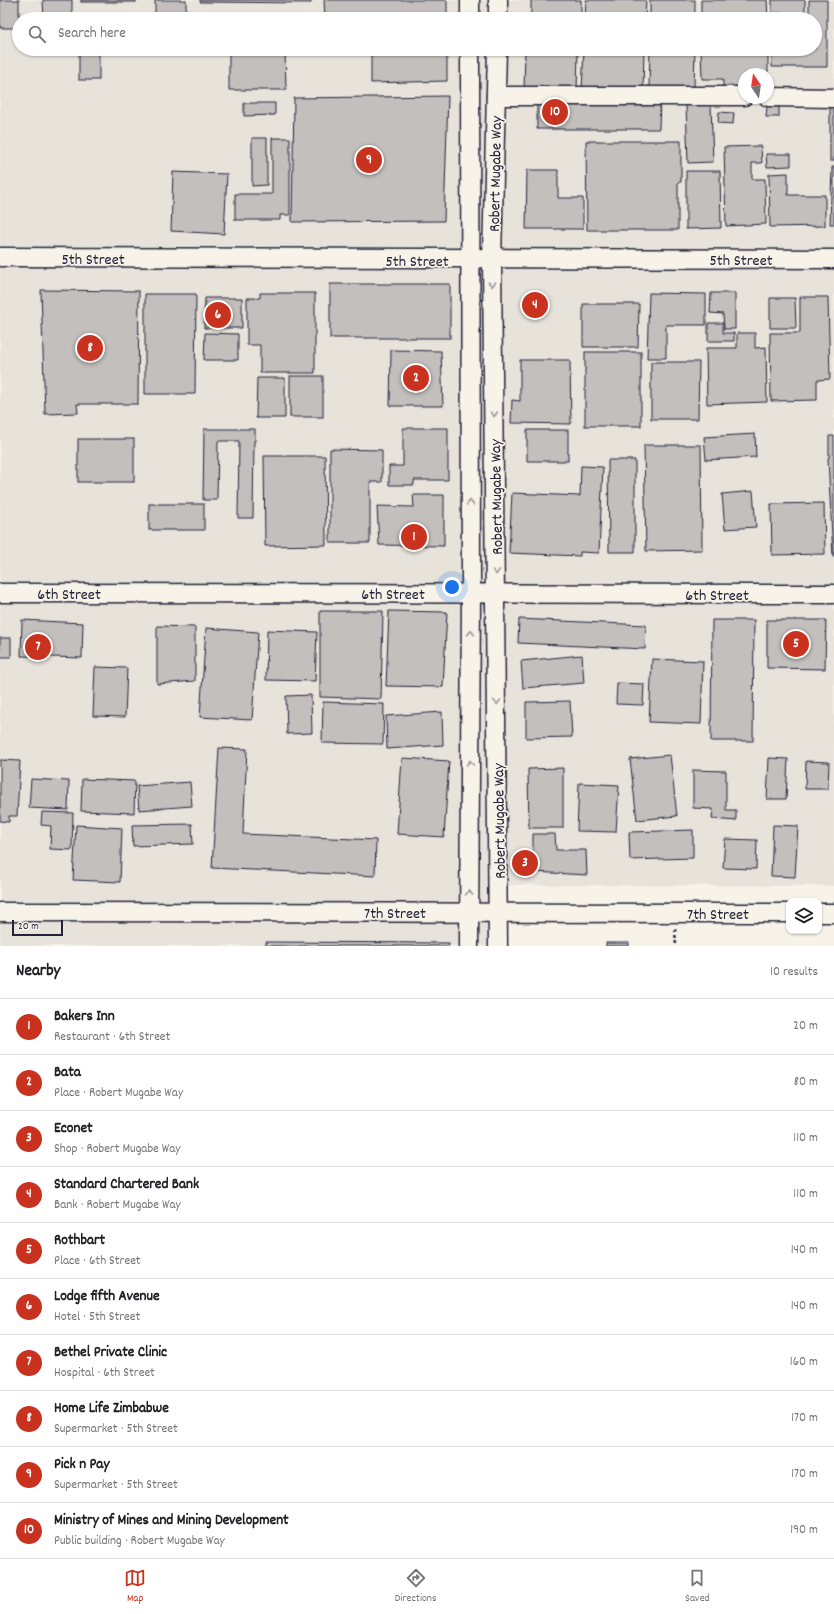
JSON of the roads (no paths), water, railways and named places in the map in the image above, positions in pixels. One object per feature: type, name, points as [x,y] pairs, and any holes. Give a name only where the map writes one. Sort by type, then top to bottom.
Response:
[{"type":"street","points":[[470,0],[470,12]]},
{"type":"street","points":[[498,0],[498,12]]},
{"type":"street","name":"Robert Mugabe Way","points":[[469,946],[471,593],[469,260],[470,56]]},
{"type":"street","name":"Robert Mugabe Way","points":[[497,56],[492,259],[499,913],[498,946]]},
{"type":"street","points":[[496,96],[738,96]]},
{"type":"street","points":[[774,97],[834,98]]},
{"type":"street","name":"5th Street","points":[[0,257],[469,260],[834,259]]},
{"type":"street","name":"6th Street","points":[[0,594],[834,594]]},
{"type":"street","name":"7th Street","points":[[0,912],[786,913]]},
{"type":"street","points":[[822,914],[834,914]]},
{"type":"place","name":"Ministry of Mines and Mining Development","points":[[555,112]]},
{"type":"place","name":"Pick n Pay","points":[[369,160]]},
{"type":"place","name":"Standard Chartered Bank","points":[[535,305]]},
{"type":"place","name":"Lodge fifth Avenue","points":[[218,315]]},
{"type":"place","name":"Home Life Zimbabwe","points":[[90,348]]},
{"type":"place","name":"Bata","points":[[416,378]]},
{"type":"place","name":"Bakers Inn","points":[[414,537]]},
{"type":"place","name":"Rothbart","points":[[796,644]]},
{"type":"place","name":"Bethel Private Clinic","points":[[38,647]]},
{"type":"place","name":"Econet","points":[[525,863]]}]
